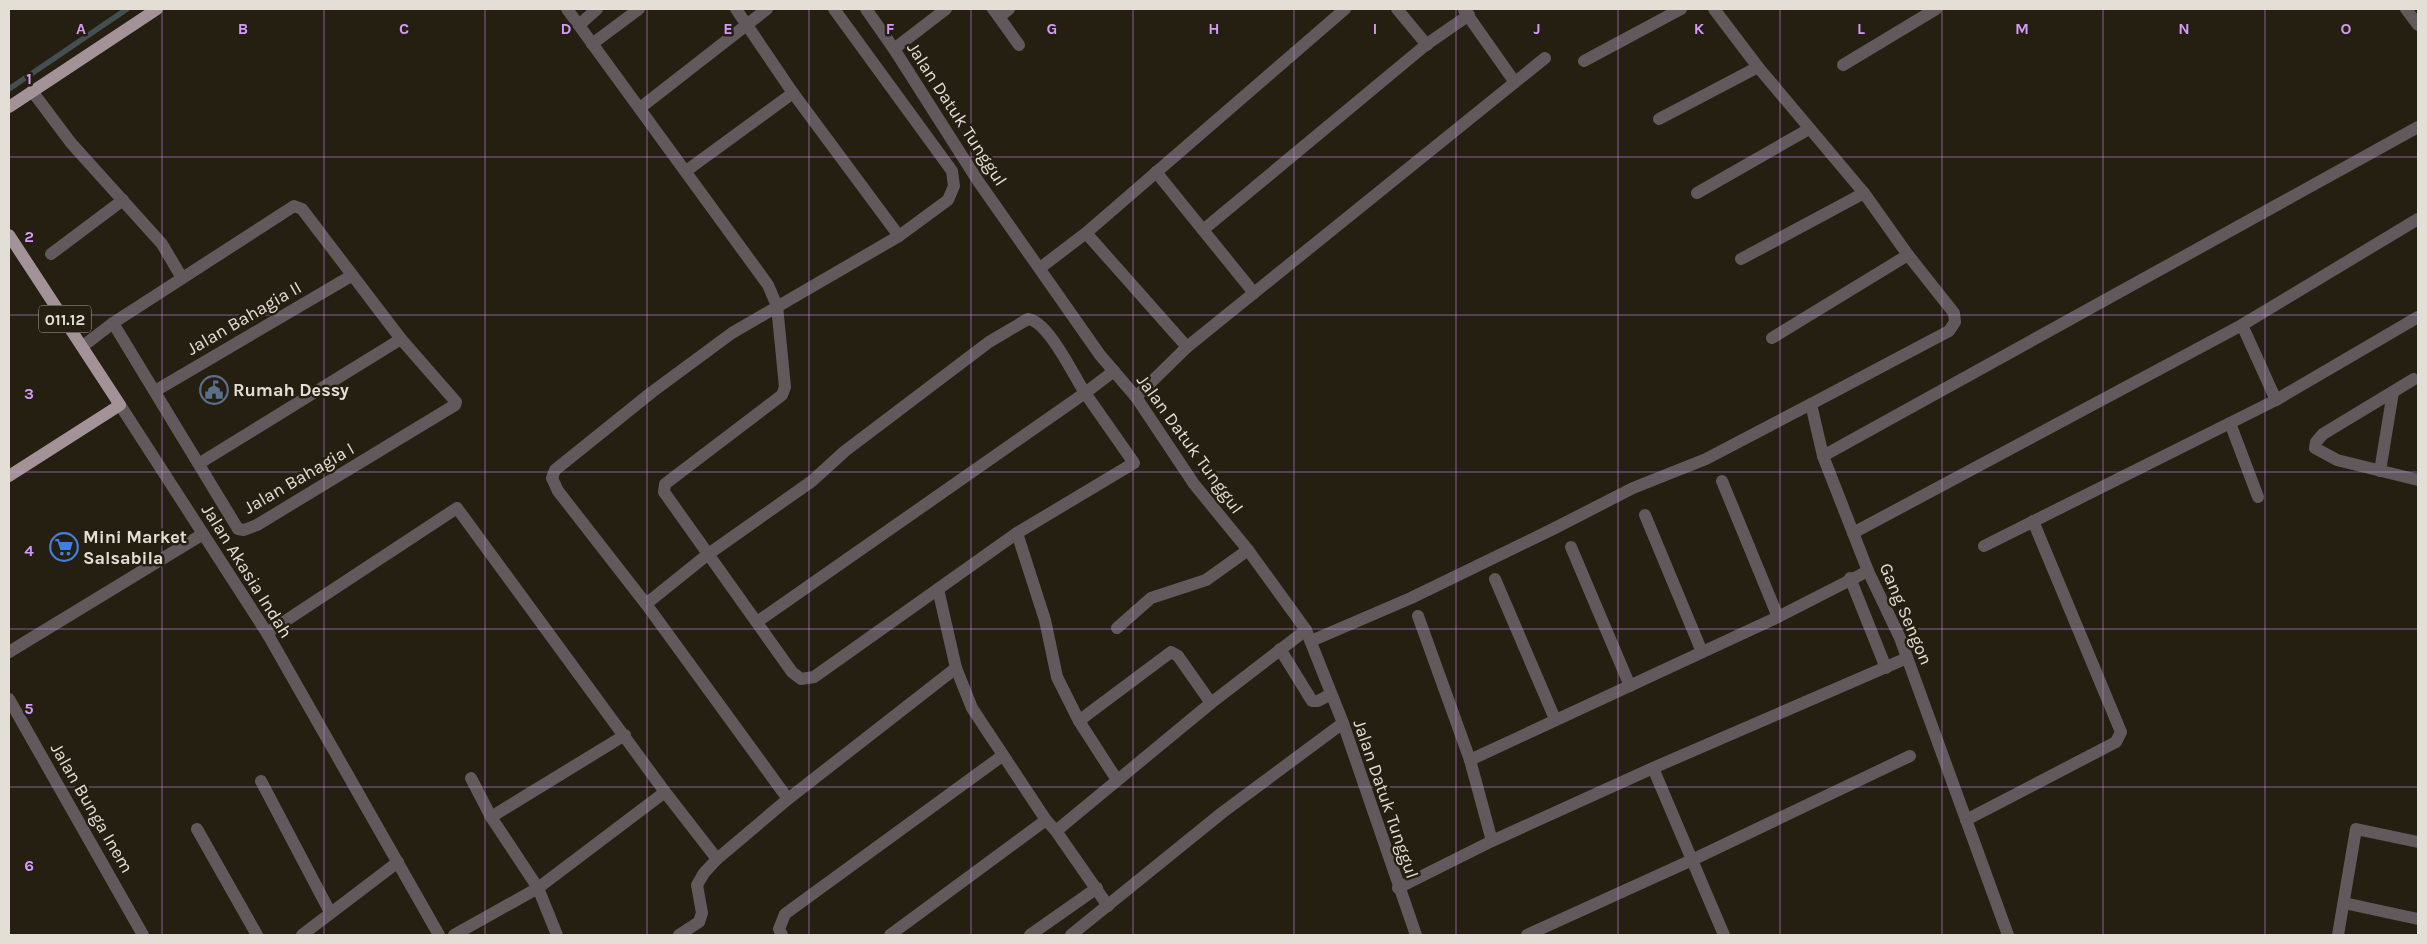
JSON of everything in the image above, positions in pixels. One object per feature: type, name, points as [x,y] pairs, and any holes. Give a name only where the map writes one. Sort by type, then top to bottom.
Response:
[{"type":"main road","points":[[9,107],[157,9]]},
{"type":"main road","name":"Jalan Akasia Indah","points":[[9,235],[120,405]]},
{"type":"main road","points":[[9,476],[120,405]]},
{"type":"street","points":[[567,9],[768,285],[777,306],[785,387],[782,395],[665,484],[664,492],[708,554],[757,622],[792,672],[801,679],[814,677],[1017,532],[1134,463],[1085,393],[1046,330],[1035,320],[1028,319],[989,342],[845,450],[812,482],[708,554],[646,604]]},
{"type":"street","points":[[579,25],[597,9]]},
{"type":"street","points":[[592,44],[639,9]]},
{"type":"street","points":[[736,9],[794,93],[899,236]]},
{"type":"street","points":[[640,108],[767,9]]},
{"type":"street","points":[[788,799],[646,604],[558,491],[552,478],[555,470],[652,392],[732,333],[899,236],[948,200],[954,186],[952,171],[834,9]]},
{"type":"street","name":"Jalan Datuk Tunggul","points":[[866,9],[894,49],[978,181],[1094,348],[1136,397],[1194,484],[1248,550],[1309,636],[1343,723],[1398,888],[1416,935]]},
{"type":"street","points":[[894,49],[946,9]]},
{"type":"street","points":[[1009,9],[996,13],[1019,45]]},
{"type":"street","points":[[1040,268],[1086,233],[1345,9]]},
{"type":"street","points":[[1397,9],[1427,45]]},
{"type":"street","points":[[1584,62],[1681,9]]},
{"type":"street","points":[[1056,831],[1116,780],[1280,649],[1309,636],[1411,598],[1633,488],[1706,459],[1949,332],[1955,322],[1954,313],[1908,255],[1864,193],[1809,129],[1714,9]]},
{"type":"street","points":[[1843,65],[1936,9]]},
{"type":"street","points":[[2406,9],[2418,26]]},
{"type":"street","points":[[1203,230],[1466,12],[1514,81]]},
{"type":"street","points":[[1136,397],[1187,348],[1514,81],[1545,58]]},
{"type":"street","points":[[1659,119],[1758,66]]},
{"type":"street","points":[[32,91],[71,143],[162,244],[182,278]]},
{"type":"street","points":[[686,171],[794,93]]},
{"type":"street","points":[[1822,456],[2418,126]]},
{"type":"street","points":[[1697,193],[1809,129]]},
{"type":"street","points":[[1156,172],[1254,293]]},
{"type":"street","points":[[1741,259],[1864,193]]},
{"type":"street","points":[[51,254],[123,200]]},
{"type":"street","name":"Jalan Bahagia I","points":[[294,206],[302,209],[351,276],[400,339],[453,396],[456,402],[455,405],[257,525],[244,530],[238,529],[114,323],[294,206]]},
{"type":"street","points":[[1853,533],[2242,325],[2418,219]]},
{"type":"street","points":[[1086,233],[1187,348]]},
{"type":"street","points":[[1772,338],[1908,255]]},
{"type":"street","name":"Jalan Bahagia II","points":[[155,390],[351,276]]},
{"type":"street","points":[[1984,546],[2276,400],[2418,317]]},
{"type":"street","points":[[83,346],[114,323]]},
{"type":"street","points":[[2242,325],[2276,400]]},
{"type":"street","points":[[200,463],[400,339]]},
{"type":"street","points":[[757,622],[1114,371]]},
{"type":"street","points":[[2414,379],[2323,434],[2316,442],[2315,448],[2337,460],[2418,480]]},
{"type":"street","points":[[2380,471],[2393,392]]},
{"type":"street","name":"Gang Sengon","points":[[1811,404],[1822,456],[1868,571],[1900,638],[2008,935]]},
{"type":"street","name":"Jalan Akasia Indah","points":[[120,405],[267,633],[439,935]]},
{"type":"street","points":[[2230,423],[2258,497]]},
{"type":"street","points":[[1722,481],[1778,617]]},
{"type":"street","points":[[267,633],[457,508],[665,792],[717,859]]},
{"type":"street","points":[[1645,515],[1702,652]]},
{"type":"street","points":[[1966,820],[2116,742],[2121,732],[2033,521]]},
{"type":"street","points":[[1017,532],[1045,620],[1057,677],[1079,721],[1116,780]]},
{"type":"street","points":[[9,652],[203,534]]},
{"type":"street","points":[[1572,547],[1630,686]]},
{"type":"street","points":[[1117,628],[1151,598],[1206,580],[1248,550]]},
{"type":"street","points":[[1470,760],[1778,617],[1850,578],[1868,571]]},
{"type":"street","points":[[1850,578],[1886,668]]},
{"type":"street","points":[[1495,580],[1555,719]]},
{"type":"street","points":[[938,589],[956,668],[972,708],[1002,756],[1108,906]]},
{"type":"street","points":[[1418,616],[1470,760],[1492,841]]},
{"type":"street","points":[[1280,649],[1312,701],[1318,701],[1331,694]]},
{"type":"street","points":[[1079,721],[1171,652],[1178,656],[1211,703]]},
{"type":"street","points":[[1398,888],[1492,841],[1653,768],[1907,658]]},
{"type":"street","points":[[679,935],[699,922],[702,912],[697,885],[704,873],[717,859],[788,799],[956,668]]},
{"type":"street","name":"Jalan Bunga Inem","points":[[9,699],[143,935]]},
{"type":"street","points":[[1071,935],[1224,812],[1343,723]]},
{"type":"street","points":[[491,817],[625,735]]},
{"type":"street","points":[[782,935],[779,928],[785,914],[1002,756]]},
{"type":"street","points":[[1527,935],[1692,860],[1910,756]]},
{"type":"street","points":[[1653,768],[1724,935]]},
{"type":"street","points":[[471,778],[491,817],[538,888],[557,935]]},
{"type":"street","points":[[260,781],[330,912]]},
{"type":"street","points":[[462,933],[538,888],[665,792]]},
{"type":"street","points":[[890,935],[1046,820]]},
{"type":"street","points":[[197,829],[256,935]]},
{"type":"street","points":[[2338,935],[2356,829],[2418,842]]},
{"type":"street","points":[[302,935],[398,862]]},
{"type":"street","points":[[1030,935],[1097,888]]},
{"type":"street","points":[[2344,903],[2418,919]]},
{"type":"waterway","points":[[9,89],[127,9]]},
{"type":"place","name":"Rumah Dessy","points":[[214,390]]},
{"type":"place","name":"Mini Market Salsabila","points":[[64,547]]}]
